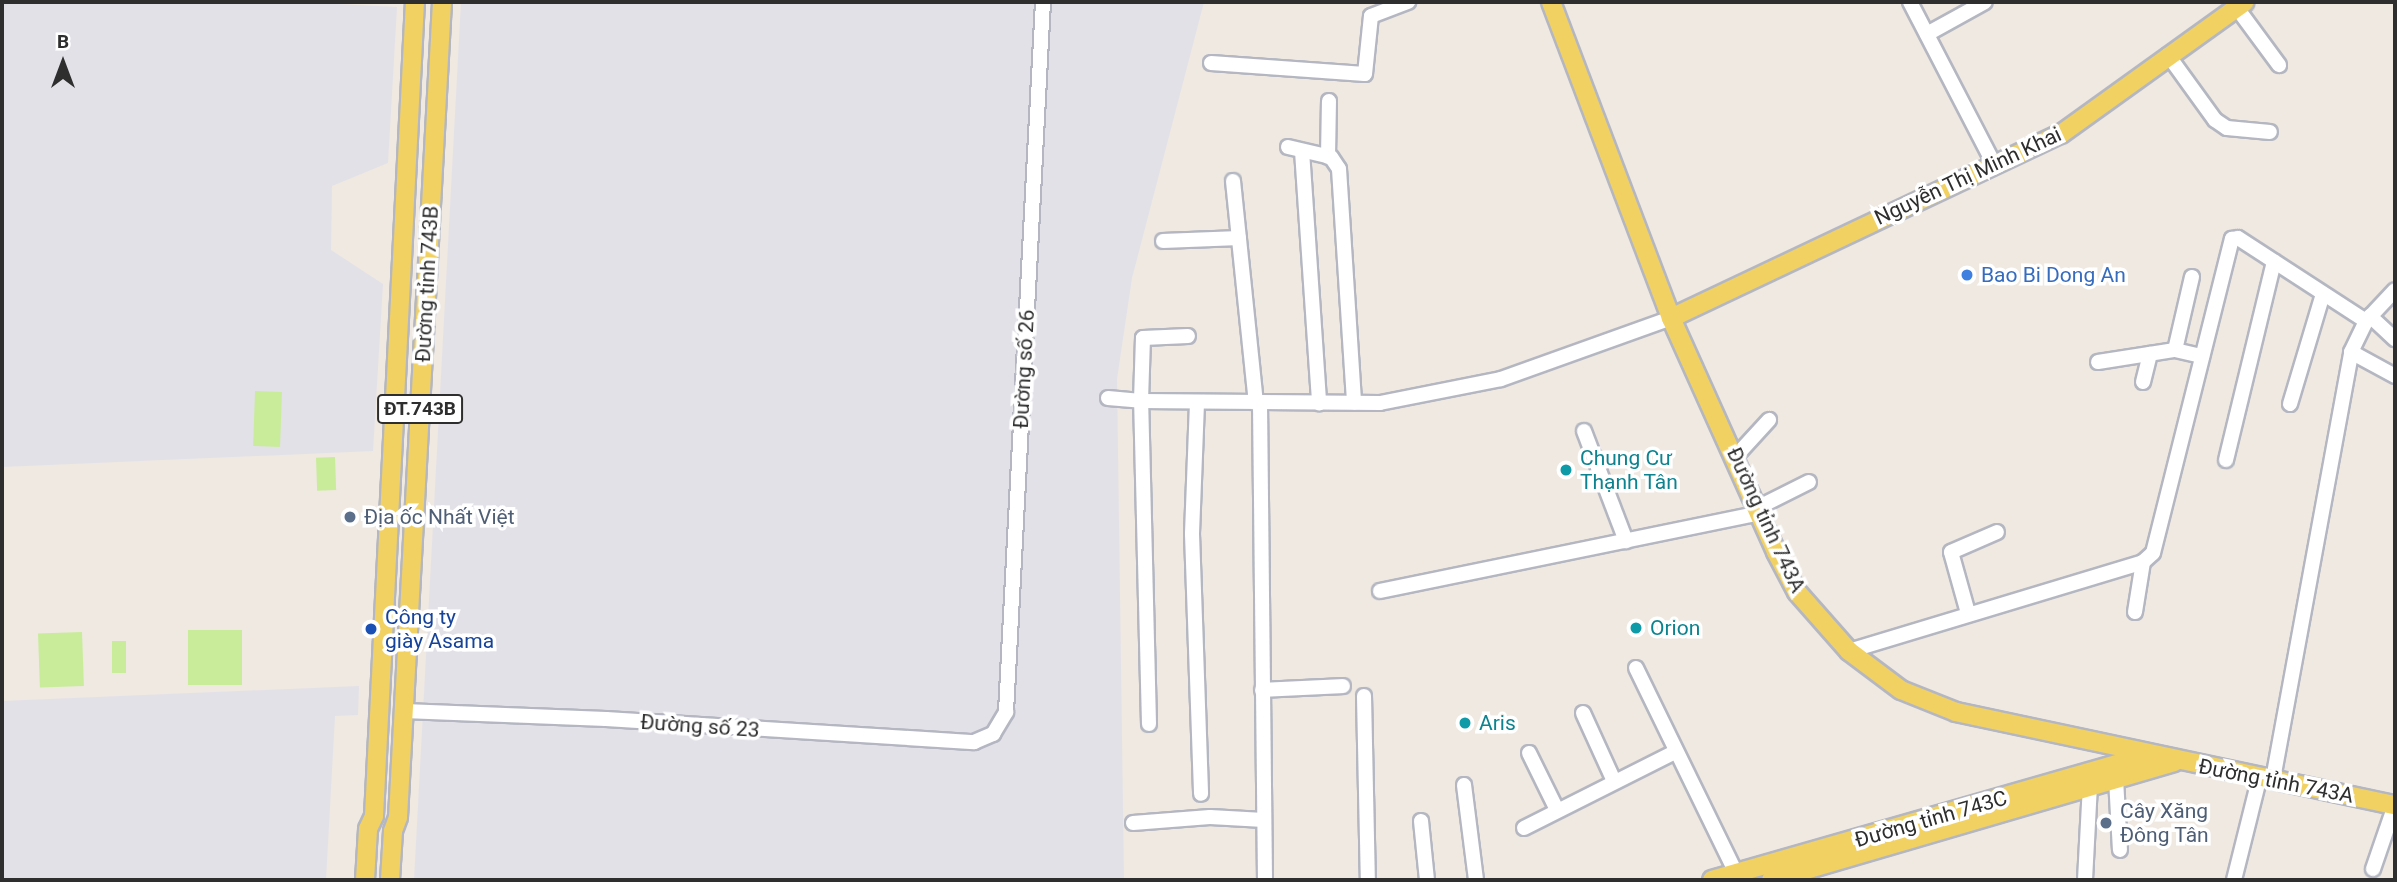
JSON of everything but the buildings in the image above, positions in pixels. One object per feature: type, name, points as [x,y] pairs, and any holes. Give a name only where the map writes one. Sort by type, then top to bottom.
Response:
[{"type":"main road","name":"Đường tỉnh 743B","points":[[385,850],[374,816],[407,212],[415,2]]},
{"type":"main road","name":"Đường tỉnh 743B","points":[[385,850],[398,817],[442,2]]},
{"type":"main road","name":"Đường tỉnh 743A","points":[[1550,2],[1671,318],[1736,456],[1758,511],[1797,592],[1849,651],[1921,700],[2149,755],[2395,805]]},
{"type":"main road","name":"Nguyễn Thị Minh Khai","points":[[1671,318],[2061,134],[2241,5]]},
{"type":"main road","points":[[407,212],[431,214]]},
{"type":"main road","points":[[2108,745],[2119,773]]},
{"type":"main road","name":"Đường tỉnh 743C","points":[[1771,880],[2090,786],[2149,755]]},
{"type":"main road","name":"Đường tỉnh 743C","points":[[1712,880],[2119,773],[2179,760]]},
{"type":"main road","name":"Đường tỉnh 743B","points":[[365,880],[368,829],[374,816]]},
{"type":"main road","name":"Đường tỉnh 743B","points":[[398,817],[405,831],[402,880]]},
{"type":"main road","name":"ĐT.743B","points":[[377,880],[385,850]]},
{"type":"main road","name":"ĐT.743B","points":[[385,850],[390,880]]},
{"type":"street","name":"Đường số 26","points":[[993,733],[1006,712],[1044,2]]},
{"type":"street","points":[[1211,63],[1365,74],[1371,16],[1408,2]]},
{"type":"street","points":[[1910,2],[1995,166]]},
{"type":"street","points":[[1927,34],[1985,2]]},
{"type":"street","points":[[2241,5],[2279,65]]},
{"type":"street","points":[[2168,55],[2215,120],[2227,128],[2270,132]]},
{"type":"street","points":[[1328,157],[1329,101]]},
{"type":"street","points":[[1319,402],[1295,149],[1328,157],[1339,169],[1354,402]]},
{"type":"street","points":[[1233,181],[1258,403],[1265,880]]},
{"type":"street","points":[[1163,241],[1239,238]]},
{"type":"street","points":[[2135,612],[2143,562],[2159,539],[2232,239],[2238,238],[2323,294],[2368,319],[2395,339]]},
{"type":"street","points":[[2226,460],[2274,262]]},
{"type":"street","points":[[2175,350],[2192,277]]},
{"type":"street","points":[[2234,880],[2267,778],[2351,352],[2368,319],[2395,289]]},
{"type":"street","points":[[2290,404],[2323,294]]},
{"type":"street","points":[[1108,398],[1258,403],[1404,399],[1502,379],[1671,318]]},
{"type":"street","points":[[1149,724],[1141,401],[1143,338],[1188,336]]},
{"type":"street","points":[[2098,362],[2175,350],[2202,356]]},
{"type":"street","points":[[2351,352],[2395,376]]},
{"type":"street","points":[[2143,382],[2150,355]]},
{"type":"street","points":[[1197,402],[1192,534],[1201,794]]},
{"type":"street","points":[[1736,456],[1769,420]]},
{"type":"street","points":[[1584,431],[1626,541]]},
{"type":"street","points":[[1380,591],[1758,511],[1808,482]]},
{"type":"street","points":[[1968,613],[1951,552],[1997,532]]},
{"type":"street","points":[[1849,651],[2143,562]]},
{"type":"street","points":[[1636,668],[1736,873]]},
{"type":"street","points":[[1262,690],[1343,686]]},
{"type":"street","points":[[1364,696],[1368,880]]},
{"type":"street","name":"Đường số 23","points":[[404,711],[974,742],[993,733]]},
{"type":"street","points":[[1583,713],[1614,781]]},
{"type":"street","points":[[1524,828],[1675,752]]},
{"type":"street","points":[[1529,753],[1557,810]]},
{"type":"street","points":[[2119,773],[2119,850]]},
{"type":"street","points":[[1464,785],[1476,880]]},
{"type":"street","points":[[2085,880],[2090,786]]},
{"type":"street","points":[[2373,869],[2395,805]]},
{"type":"street","points":[[1133,823],[1210,817],[1264,820]]},
{"type":"street","points":[[1421,821],[1427,880]]},
{"type":"shaded area","points":[[2,2],[298,2],[397,7],[388,163],[332,186],[331,250],[383,284],[373,451],[2,467]]},
{"type":"shaded area","points":[[461,2],[1204,2],[1132,278],[1117,379],[1124,880],[414,880]]},
{"type":"shaded area","points":[[359,686],[358,715],[335,716],[326,880],[2,880],[2,701]]},
{"type":"green space","points":[[255,391],[282,392],[280,447],[253,446]]},
{"type":"green space","points":[[335,457],[336,490],[317,491],[316,458]]},
{"type":"green space","points":[[188,630],[242,630],[242,685],[188,685]]},
{"type":"green space","points":[[82,632],[84,686],[40,688],[38,634]]},
{"type":"green space","points":[[112,641],[126,641],[126,673],[112,673]]},
{"type":"place","name":"Bao Bi Dong An","points":[[1967,275]]},
{"type":"place","name":"Chung Cư Thạnh Tân","points":[[1566,470]]},
{"type":"place","name":"Địa ốc Nhất Việt","points":[[350,517]]},
{"type":"place","name":"Orion","points":[[1636,628]]},
{"type":"place","name":"Công ty giày Asama","points":[[371,629]]},
{"type":"place","name":"Aris","points":[[1465,723]]},
{"type":"place","name":"Cây Xăng Đông Tân","points":[[2106,823]]}]
